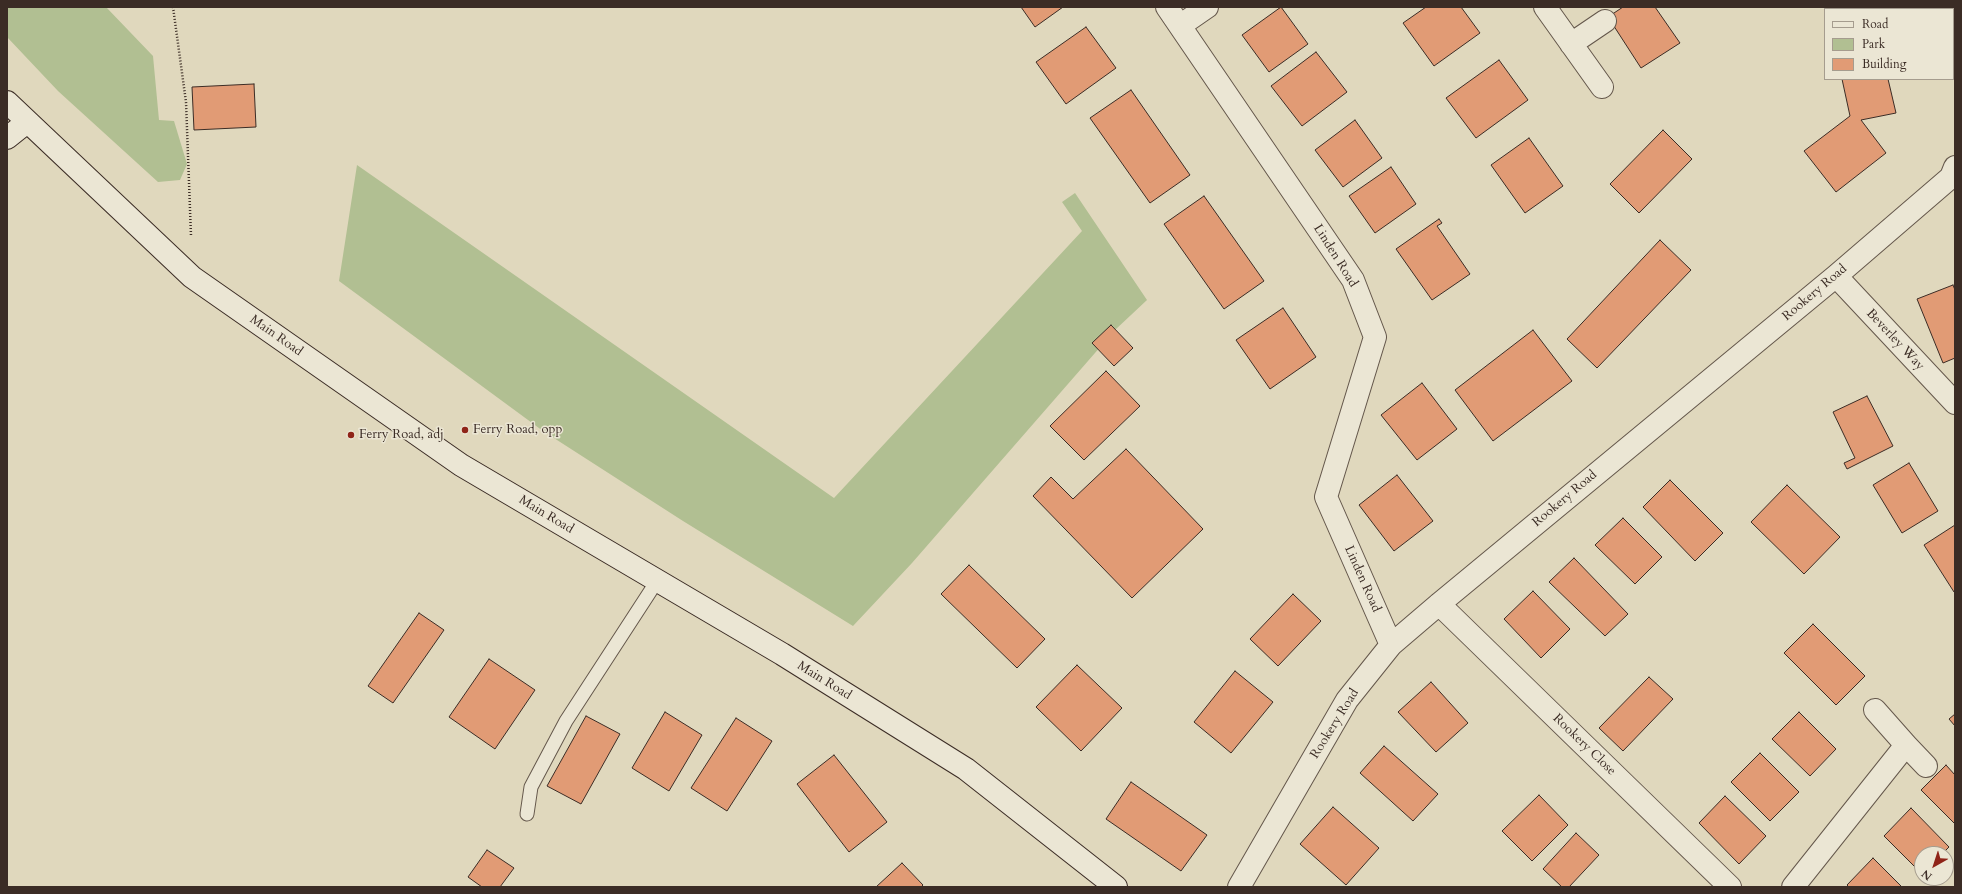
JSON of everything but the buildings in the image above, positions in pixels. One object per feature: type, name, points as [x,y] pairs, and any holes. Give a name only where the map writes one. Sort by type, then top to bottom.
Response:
[{"type":"street","name":"Linden Road","points":[[1167,7],[1181,25],[1353,280],[1375,337],[1326,497],[1391,645]]},
{"type":"street","points":[[1181,25],[1207,7]]},
{"type":"street","points":[[1545,7],[1602,86]]},
{"type":"street","points":[[1572,44],[1605,21]]},
{"type":"street","name":"Main Road","points":[[7,102],[192,277],[461,465],[782,654],[966,770],[1116,887]]},
{"type":"street","points":[[7,138],[27,122]]},
{"type":"street","name":"Rookery Road","points":[[1239,887],[1347,700],[1391,645],[1836,276],[1951,177],[1955,167]]},
{"type":"street","name":"Beverley Way","points":[[1836,276],[1955,403]]},
{"type":"street","name":"Rookery Close","points":[[1439,604],[1730,887]]},
{"type":"street","points":[[1875,710],[1926,766]]},
{"type":"street","points":[[1793,887],[1906,745]]},
{"type":"lane","points":[[527,814],[531,787],[566,721],[657,581]]},
{"type":"path","points":[[173,7],[186,102],[192,277]]},
{"type":"green space","points":[[7,7],[106,7],[153,56],[159,120],[174,121],[187,164],[180,180],[158,182],[58,91],[7,37]]},
{"type":"green space","points":[[357,165],[834,498],[1082,231],[1062,202],[1075,193],[1147,300],[1115,330],[912,563],[853,626],[683,521],[543,431],[339,281]]},
{"type":"place","name":"Ferry Road, opp","points":[[465,430]]},
{"type":"place","name":"Ferry Road, adj","points":[[351,435]]}]
